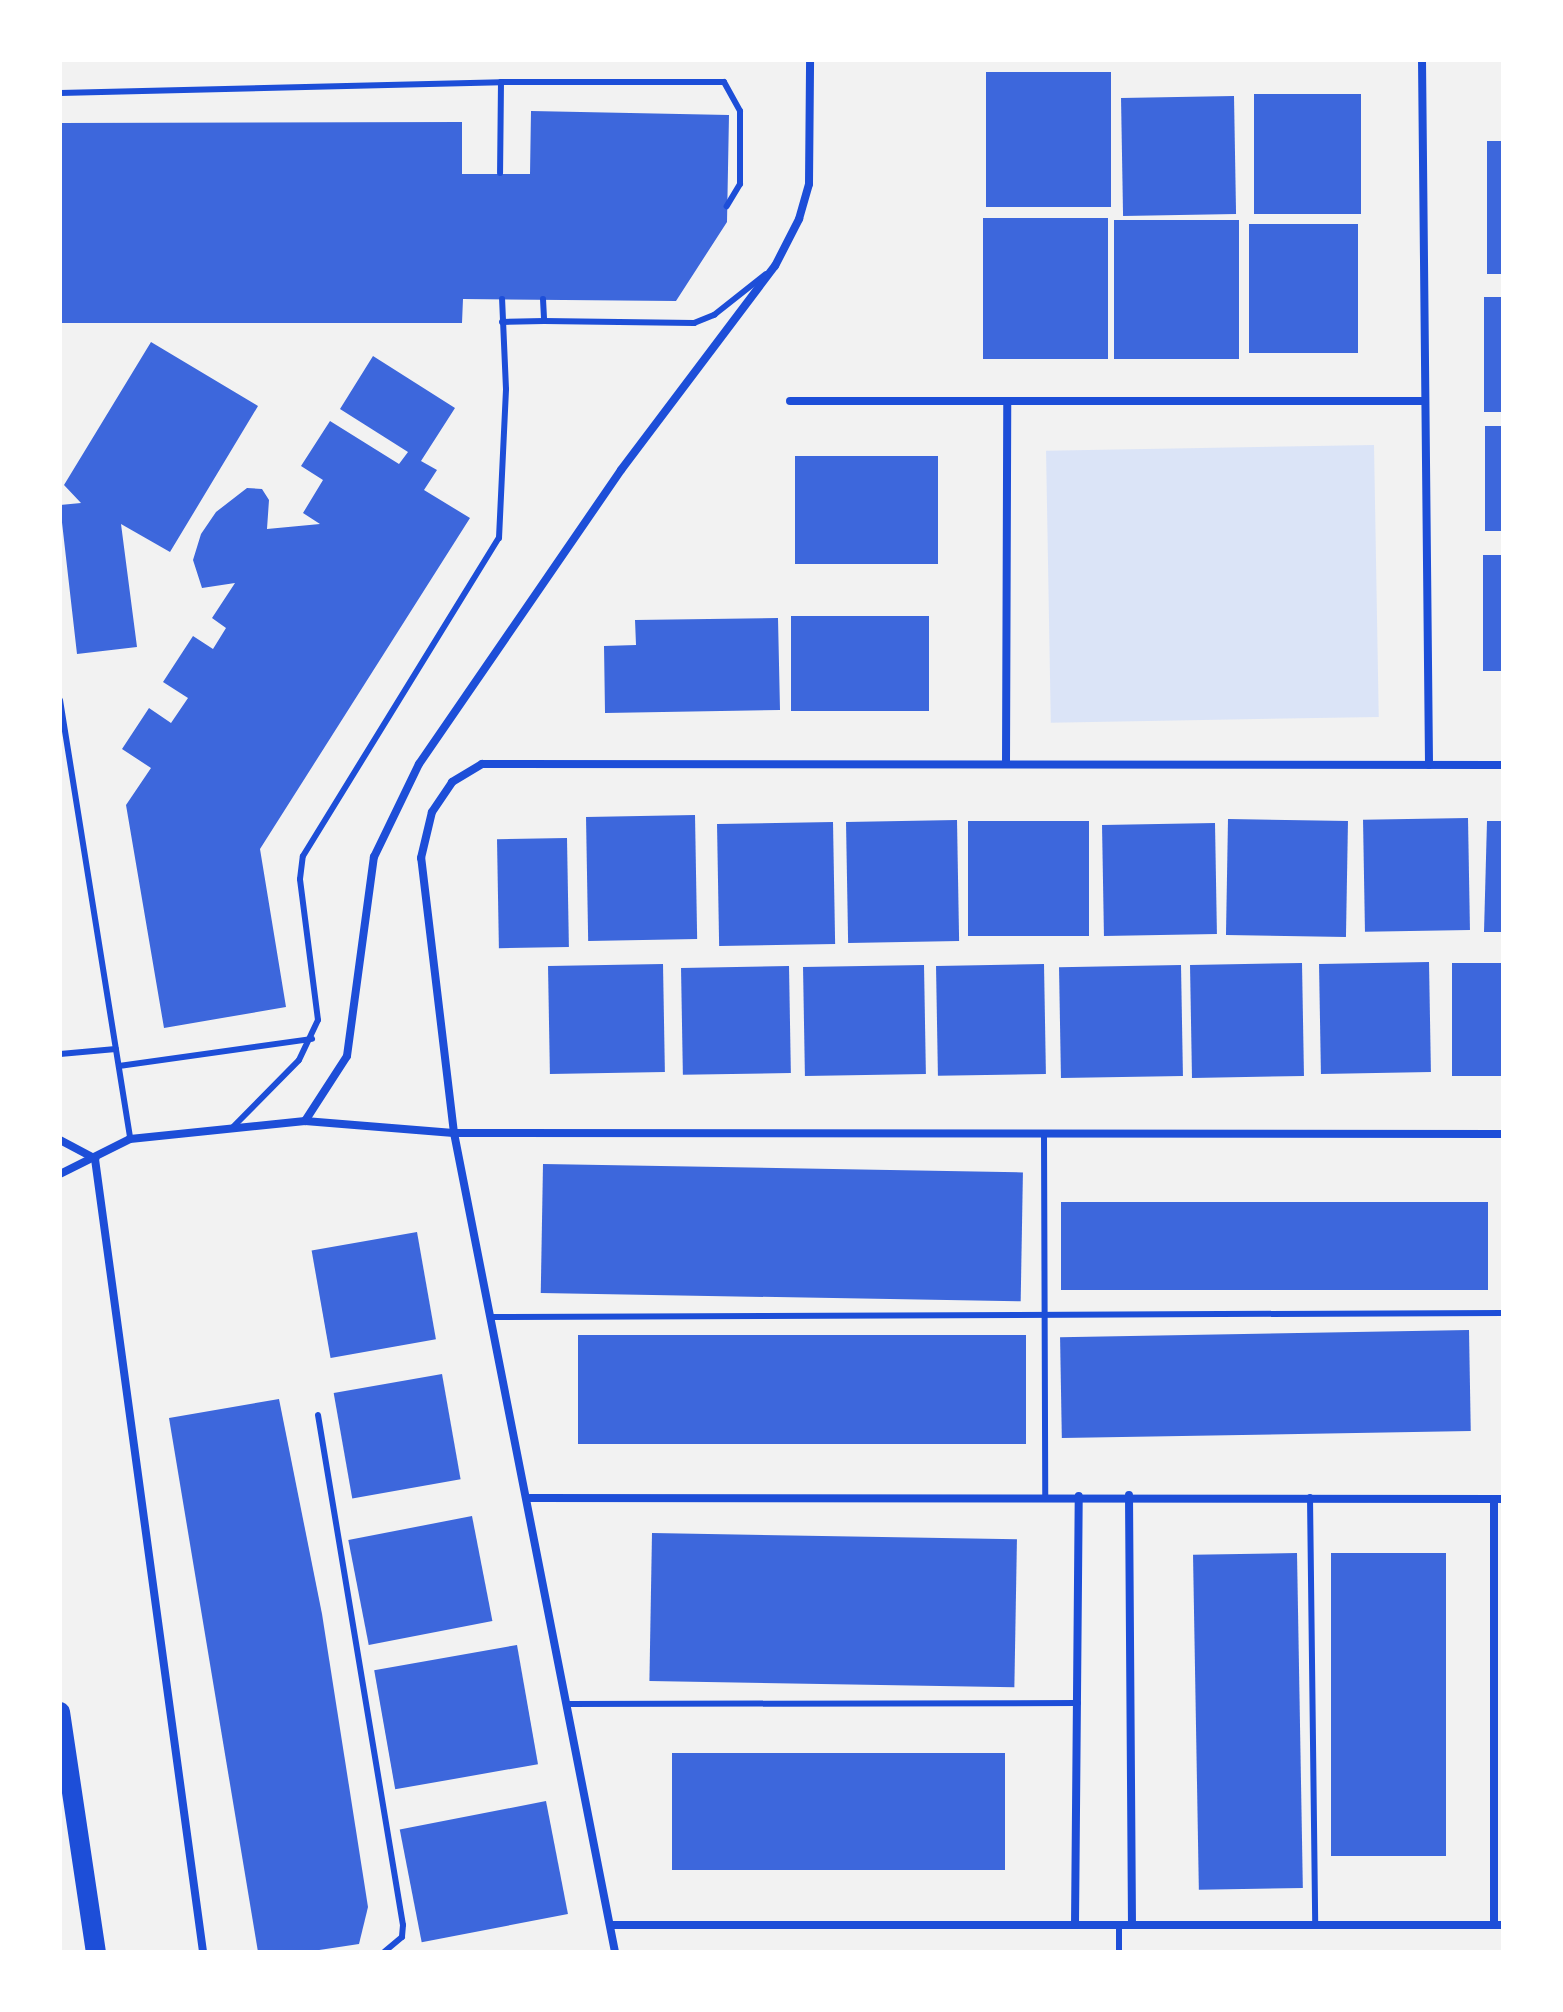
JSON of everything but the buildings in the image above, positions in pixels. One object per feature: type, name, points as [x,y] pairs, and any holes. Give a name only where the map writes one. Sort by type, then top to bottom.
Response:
[{"type":"main road","points":[[60,1712],[96,1952]]},
{"type":"street","points":[[305,1121],[349,1048],[374,857],[419,764],[621,470],[775,266],[799,219],[809,184],[810,60]]},
{"type":"street","points":[[1422,60],[1429,765]]},
{"type":"street","points":[[790,401],[1425,401]]},
{"type":"street","points":[[1006,763],[1007,402]]},
{"type":"street","points":[[615,1952],[530,1498],[454,1133],[421,858],[432,812],[452,782],[482,764],[1503,765]]},
{"type":"street","points":[[60,1174],[130,1139],[305,1121],[454,1133],[1503,1134]]},
{"type":"street","points":[[60,1140],[95,1159]]},
{"type":"street","points":[[95,1159],[203,1952]]},
{"type":"street","points":[[530,1498],[1129,1495],[1499,1499],[1499,1925],[611,1925]]},
{"type":"street","points":[[1129,1495],[1132,1925]]},
{"type":"street","points":[[1075,1925],[1079,1496]]},
{"type":"lane","points":[[60,93],[501,82],[724,82],[740,111],[740,184],[727,206]]},
{"type":"lane","points":[[500,173],[501,82]]},
{"type":"lane","points":[[502,322],[694,323],[714,315],[775,266]]},
{"type":"lane","points":[[230,1130],[279,1084],[312,1039],[318,1020],[318,992],[300,866],[499,538],[506,389],[502,299]]},
{"type":"lane","points":[[543,299],[544,321]]},
{"type":"lane","points":[[60,700],[130,1139]]},
{"type":"lane","points":[[119,1066],[312,1039]]},
{"type":"lane","points":[[60,1054],[116,1049]]},
{"type":"lane","points":[[1044,1134],[1045,1497]]},
{"type":"lane","points":[[492,1317],[1503,1313]]},
{"type":"lane","points":[[318,1415],[403,1925],[402,1937],[384,1952]]},
{"type":"lane","points":[[1310,1497],[1315,1925]]},
{"type":"lane","points":[[568,1704],[1078,1703]]},
{"type":"lane","points":[[1119,1925],[1119,1952]]},
{"type":"shaded area","points":[[1374,445],[1379,717],[1051,723],[1046,451]]}]
